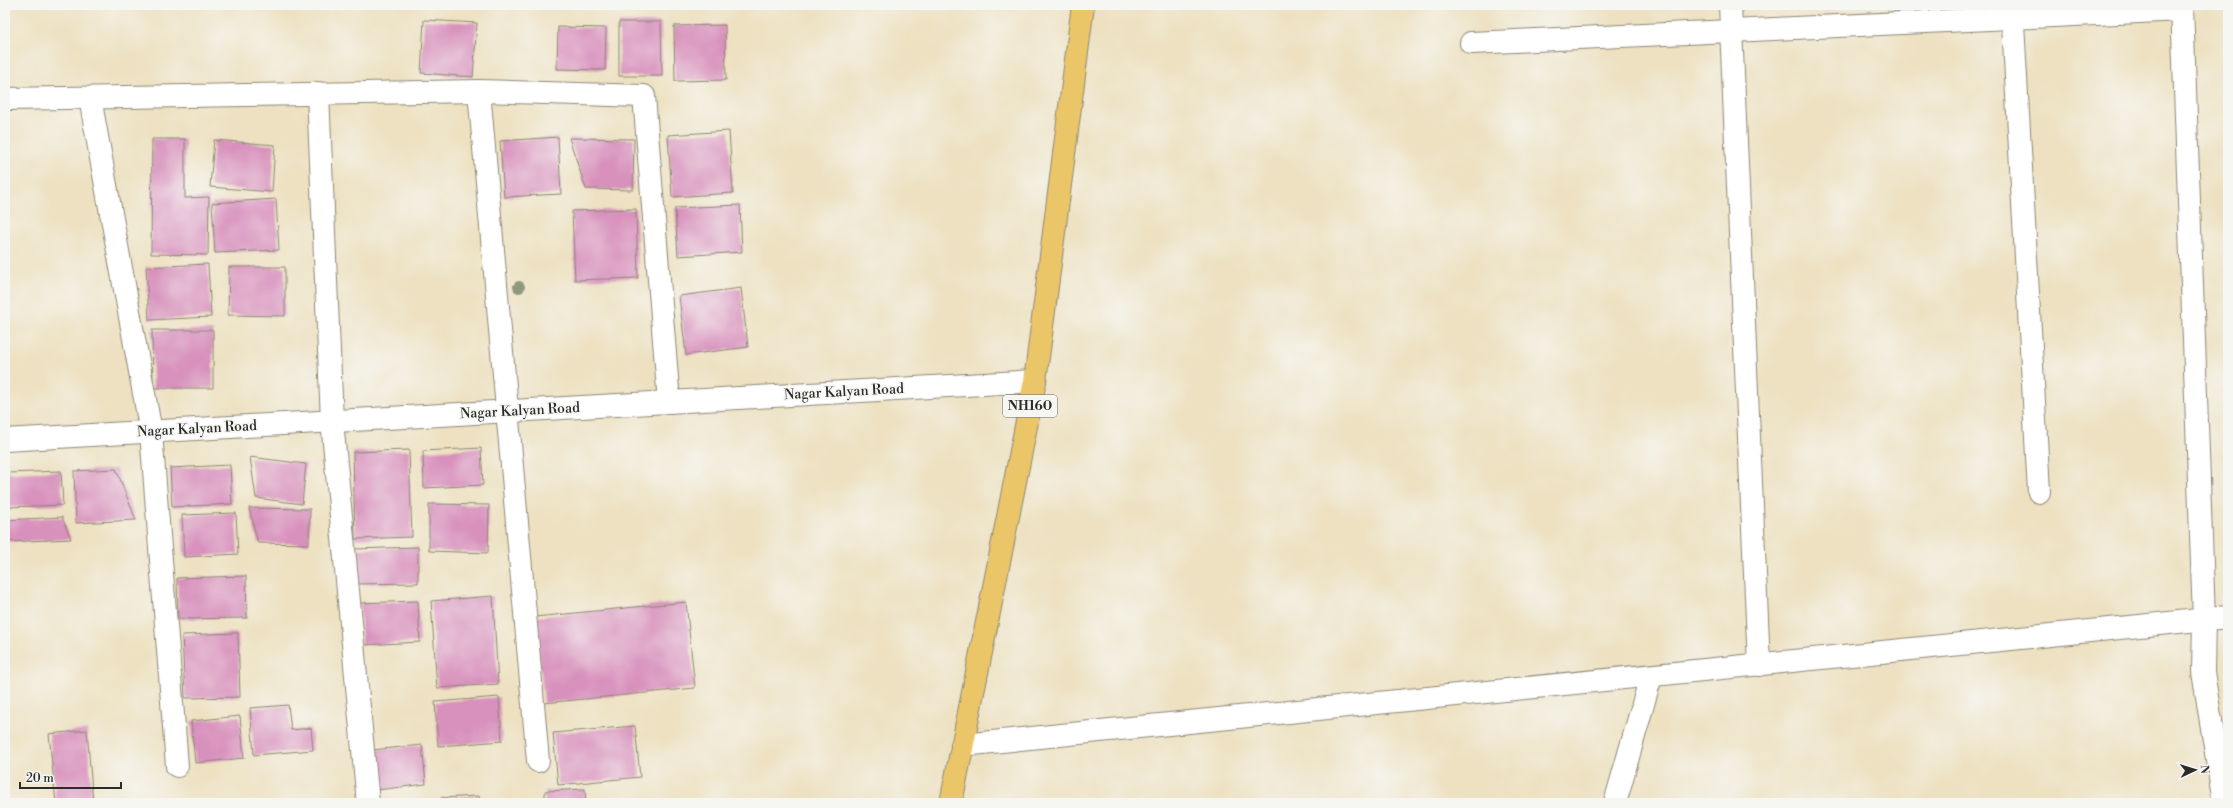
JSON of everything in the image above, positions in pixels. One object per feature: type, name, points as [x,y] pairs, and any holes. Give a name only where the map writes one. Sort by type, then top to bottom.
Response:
[{"type":"highway","name":"NH160","points":[[951,803],[1036,381],[1083,5]]},
{"type":"street","points":[[1730,5],[1759,665]]},
{"type":"street","points":[[1471,43],[1731,31],[2012,12],[2182,8],[2204,620],[2203,672],[2224,803]]},
{"type":"street","points":[[2012,12],[2039,492]]},
{"type":"street","points":[[479,91],[538,761]]},
{"type":"street","points":[[5,99],[479,91],[644,96],[669,402]]},
{"type":"street","points":[[318,93],[332,421],[368,803]]},
{"type":"street","points":[[90,98],[151,432],[177,766]]},
{"type":"street","name":"Nagar Kalyan Road","points":[[5,440],[1036,381]]},
{"type":"street","points":[[962,745],[2228,617]]},
{"type":"street","points":[[1615,803],[1651,676]]},
{"type":"building","points":[[424,20],[477,23],[473,77],[421,73]]},
{"type":"building","points":[[619,22],[661,22],[662,76],[619,76]]},
{"type":"building","points":[[725,25],[726,80],[675,81],[674,26]]},
{"type":"building","points":[[558,27],[606,28],[605,70],[557,69]]},
{"type":"building","points":[[729,131],[733,193],[672,197],[668,135]]},
{"type":"building","points":[[558,137],[561,194],[504,197],[500,141]]},
{"type":"building","points":[[569,138],[634,139],[633,190],[586,189]]},
{"type":"building","points":[[152,139],[185,139],[185,198],[209,197],[208,255],[151,254]]},
{"type":"building","points":[[214,140],[275,145],[272,192],[210,187]]},
{"type":"building","points":[[276,199],[279,250],[215,253],[212,203]]},
{"type":"building","points":[[740,205],[742,252],[678,256],[675,208]]},
{"type":"building","points":[[636,209],[638,278],[575,280],[572,211]]},
{"type":"building","points":[[208,264],[211,317],[149,320],[146,267]]},
{"type":"building","points":[[229,267],[285,267],[285,316],[228,315]]},
{"type":"building","points":[[741,288],[748,347],[686,355],[679,296]]},
{"type":"building","points":[[152,330],[213,330],[213,388],[153,388]]},
{"type":"building","points":[[481,448],[483,485],[424,488],[423,451]]},
{"type":"building","points":[[409,450],[412,537],[355,539],[353,452]]},
{"type":"building","points":[[250,457],[306,464],[302,504],[256,498]]},
{"type":"building","points":[[230,465],[232,504],[172,507],[170,468]]},
{"type":"building","points":[[116,469],[136,520],[76,523],[74,471]]},
{"type":"building","points":[[61,471],[63,505],[8,507],[7,473]]},
{"type":"building","points":[[429,504],[489,505],[488,553],[429,551]]},
{"type":"building","points":[[249,508],[310,509],[309,544],[258,543]]},
{"type":"building","points":[[236,513],[238,554],[184,557],[182,515]]},
{"type":"building","points":[[62,517],[71,539],[5,542],[5,520]]},
{"type":"building","points":[[418,547],[418,583],[355,584],[354,549]]},
{"type":"building","points":[[246,576],[247,618],[178,619],[177,578]]},
{"type":"building","points":[[493,596],[498,684],[437,688],[431,601]]},
{"type":"building","points":[[418,601],[420,642],[362,645],[360,603]]},
{"type":"building","points":[[686,602],[695,688],[544,703],[535,617]]},
{"type":"building","points":[[238,633],[240,697],[185,698],[182,635]]},
{"type":"building","points":[[499,697],[502,741],[438,746],[435,702]]},
{"type":"building","points":[[288,705],[291,730],[311,728],[313,750],[254,755],[250,708]]},
{"type":"building","points":[[240,716],[244,758],[195,763],[191,721]]},
{"type":"building","points":[[635,726],[640,777],[558,785],[553,733]]},
{"type":"building","points":[[87,730],[93,803],[56,803],[49,734]]},
{"type":"building","points":[[422,745],[426,784],[377,790],[372,750]]},
{"type":"building","points":[[585,789],[586,803],[545,803],[545,791]]},
{"type":"building","points":[[479,796],[480,803],[442,803],[441,798]]}]
